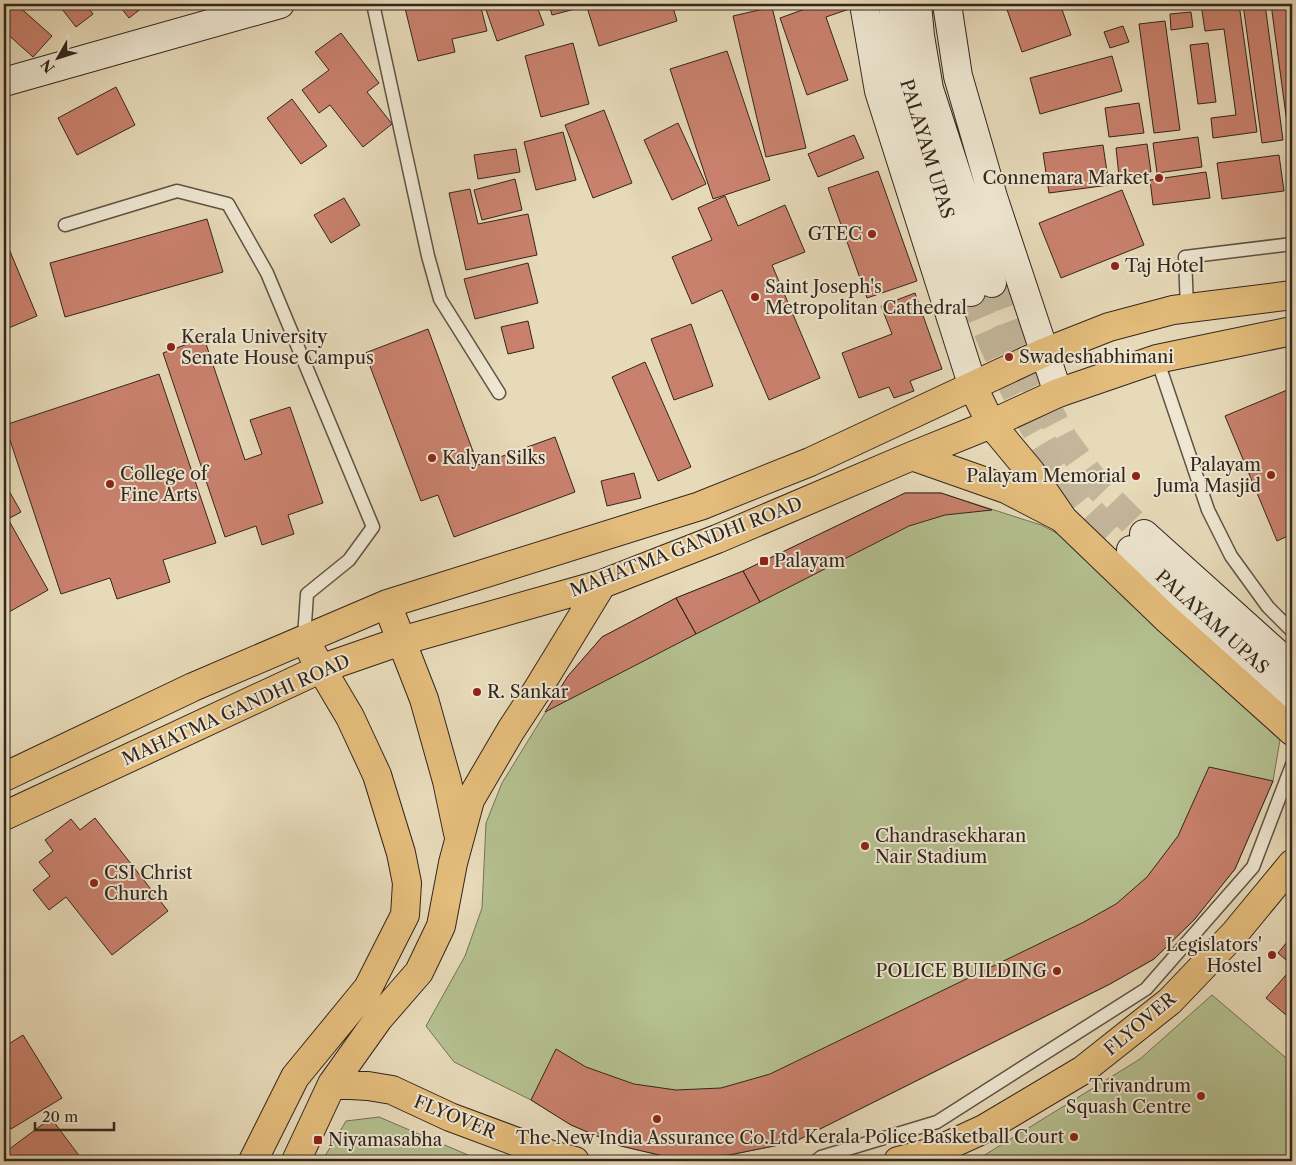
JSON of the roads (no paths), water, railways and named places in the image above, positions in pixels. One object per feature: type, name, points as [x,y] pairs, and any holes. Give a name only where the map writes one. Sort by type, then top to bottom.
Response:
[{"type":"main road","points":[[4,82],[280,4]]},
{"type":"main road","points":[[864,4],[878,91],[973,387],[991,424],[1030,471],[1063,519],[1166,618],[1292,731]]},
{"type":"main road","name":"PALAYAM UPAS","points":[[893,4],[896,33],[907,92],[982,288],[929,89],[920,36],[917,4]]},
{"type":"main road","points":[[947,4],[958,76],[993,197],[1043,353],[1058,393]]},
{"type":"main road","name":"MAHATMA GANDHI ROAD","points":[[4,777],[192,687],[387,604],[700,506],[810,462],[1043,353],[1108,327],[1172,310],[1292,295]]},
{"type":"main road","name":"MAHATMA GANDHI ROAD","points":[[4,816],[320,669],[401,641],[602,584],[717,539],[991,424],[1058,393],[1157,359],[1292,331]]},
{"type":"main road","points":[[912,456],[1006,489],[1063,519]]},
{"type":"main road","name":"PALAYAM UPAS","points":[[1292,667],[1138,542],[1292,695]]},
{"type":"main road","points":[[296,1161],[332,1084],[379,1018],[419,972],[441,926],[453,863],[470,800],[511,730],[602,584]]},
{"type":"main road","points":[[387,604],[424,699],[438,743],[460,840]]},
{"type":"main road","points":[[253,1161],[295,1077],[368,988],[405,915],[407,883],[404,868],[377,775],[350,717],[320,669],[304,638]]},
{"type":"main road","name":"FLYOVER","points":[[898,1161],[936,1151],[984,1129],[1083,1070],[1170,1001],[1235,933],[1292,864]]},
{"type":"main road","name":"FLYOVER","points":[[332,1084],[368,1086],[392,1090],[450,1117],[552,1155],[575,1161]]},
{"type":"lane","points":[[373,4],[428,256],[440,299],[499,393]]},
{"type":"lane","points":[[65,226],[177,191],[228,204],[267,273],[373,527],[349,560],[307,594],[304,638]]},
{"type":"lane","points":[[1187,308],[1185,257],[1292,244]]},
{"type":"lane","points":[[1157,359],[1208,510],[1231,556],[1268,607],[1292,631]]},
{"type":"lane","points":[[816,1161],[821,1157],[936,1122],[1146,989],[1254,867],[1292,765]]},
{"type":"tunnel","points":[[992,283],[1015,346],[1063,438],[1100,489],[1144,534]]},
{"type":"tunnel","points":[[971,292],[1020,401],[1049,453],[1087,508],[1131,550]]},
{"type":"place","name":"Connemara Market","points":[[1159,178]]},
{"type":"place","name":"GTEC","points":[[872,234]]},
{"type":"place","name":"Taj Hotel","points":[[1115,266]]},
{"type":"place","name":"Saint Joseph's Metropolitan Cathedral","points":[[755,297]]},
{"type":"place","name":"Kerala University Senate House Campus","points":[[171,347]]},
{"type":"place","name":"Swadeshabhimani","points":[[1009,357]]},
{"type":"place","name":"Kalyan Silks","points":[[432,458]]},
{"type":"place","name":"Palayam Juma Masjid","points":[[1271,475]]},
{"type":"place","name":"Palayam Memorial","points":[[1136,476]]},
{"type":"place","name":"College of Fine Arts","points":[[110,484]]},
{"type":"place","name":"Palayam","points":[[764,561]]},
{"type":"place","name":"R. Sankar","points":[[477,692]]},
{"type":"place","name":"Chandrasekharan Nair Stadium","points":[[865,846]]},
{"type":"place","name":"CSI Christ Church","points":[[94,883]]},
{"type":"place","name":"Legislators' Hostel","points":[[1272,955]]},
{"type":"place","name":"POLICE BUILDING","points":[[1057,971]]},
{"type":"place","name":"Trivandrum Squash Centre","points":[[1201,1096]]},
{"type":"place","name":"The New India Assurance Co.Ltd","points":[[657,1119]]},
{"type":"place","name":"Kerala Police Basketball Court","points":[[1074,1137]]},
{"type":"place","name":"Niyamasabha","points":[[318,1140]]}]
